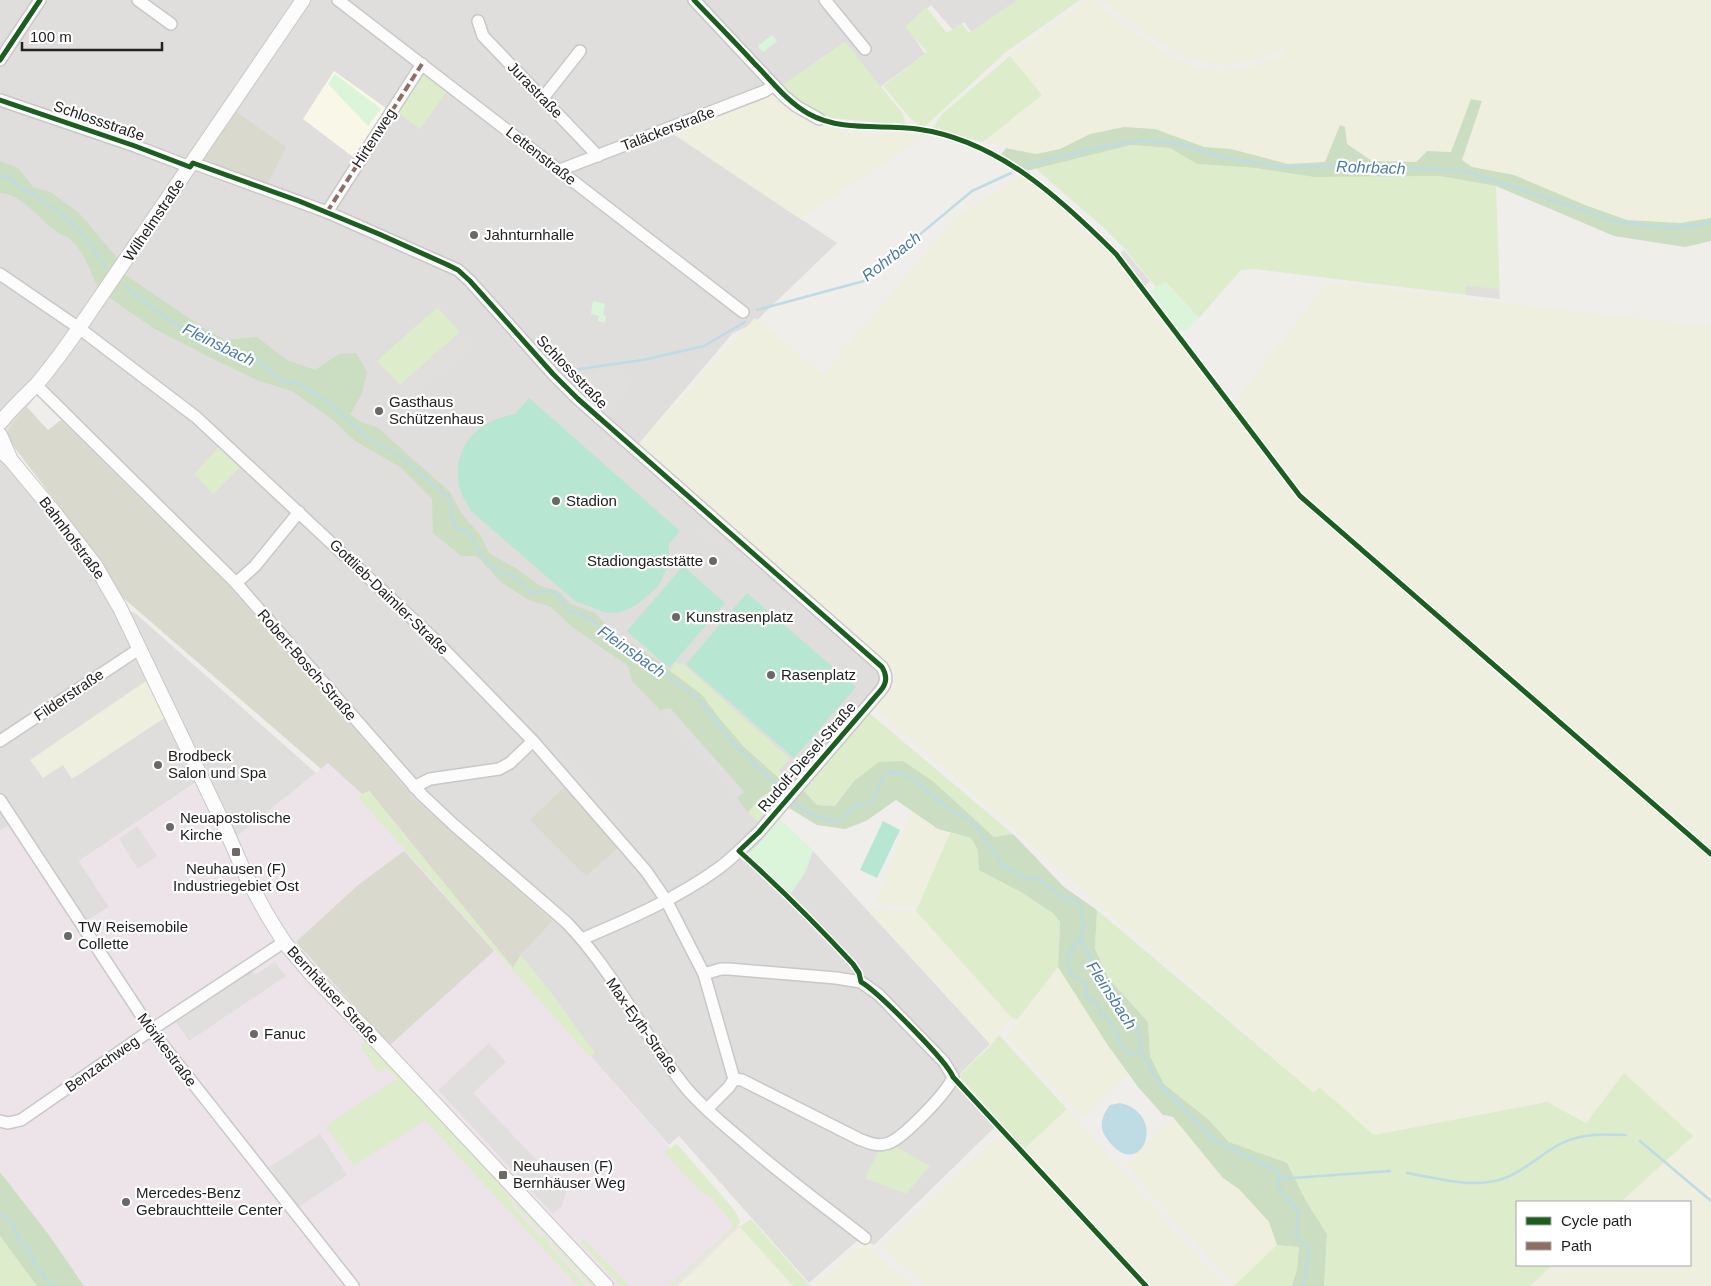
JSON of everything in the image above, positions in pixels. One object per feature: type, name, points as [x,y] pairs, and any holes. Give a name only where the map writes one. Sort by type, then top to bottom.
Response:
[{"type":"street","points":[[0,60],[40,0]]},
{"type":"street","points":[[138,0],[171,24]]},
{"type":"street","name":"Wilhelmstraße","points":[[0,423],[6,410],[36,385],[52,366],[303,0]]},
{"type":"street","name":"Lettenstraße","points":[[338,0],[743,312]]},
{"type":"street","points":[[694,0],[796,106],[819,119]]},
{"type":"street","points":[[825,0],[865,49]]},
{"type":"street","name":"Jurastraße","points":[[478,21],[483,36],[598,156]]},
{"type":"street","points":[[543,98],[580,51]]},
{"type":"street","name":"Hirtenweg","points":[[327,212],[422,64]]},
{"type":"street","name":"Taläckerstraße","points":[[560,170],[765,91],[774,85]]},
{"type":"street","name":"Schlossstraße","points":[[0,100],[327,212],[458,270],[583,404],[875,660],[882,667],[886,675]]},
{"type":"street","name":"Gottlieb-Daimler-Straße","points":[[0,274],[79,328],[196,417],[430,635],[533,741],[646,871],[666,900],[704,974],[734,1079]]},
{"type":"street","name":"Robert-Bosch-Straße","points":[[36,385],[236,583],[414,787],[454,825],[566,922],[582,939]]},
{"type":"street","name":"Bahnhofstraße","points":[[0,435],[5,454],[54,512],[95,565],[120,608],[139,649]]},
{"type":"street","points":[[236,583],[255,566],[299,512]]},
{"type":"street","name":"Filderstraße","points":[[0,741],[139,649]]},
{"type":"street","name":"Bernhäuser Straße","points":[[139,649],[222,821],[246,876],[284,942],[318,982],[365,1029],[606,1286]]},
{"type":"street","name":"Rudolf-Diesel-Straße","points":[[582,939],[636,916],[719,868],[760,832],[881,690],[886,682],[886,675]]},
{"type":"street","points":[[414,787],[430,779],[499,769],[510,763],[533,741]]},
{"type":"street","name":"Mörikestraße","points":[[0,800],[151,1030],[353,1286]]},
{"type":"street","name":"Max-Eyth-Straße","points":[[582,939],[660,1054],[687,1090],[707,1110],[780,1173],[865,1238]]},
{"type":"street","name":"Benzachweg","points":[[0,1121],[8,1123],[21,1120],[151,1030],[284,942]]},
{"type":"street","points":[[704,974],[728,969],[836,978],[861,982],[879,995],[944,1062],[953,1077],[944,1093],[904,1133],[888,1143],[875,1145],[859,1140],[742,1080],[734,1079],[707,1110]]},
{"type":"shaded area","points":[[0,0],[1019,0],[972,33],[964,22],[953,30],[931,5],[907,27],[925,54],[880,87],[845,42],[769,95],[672,133],[837,243],[753,324],[733,333],[634,449],[886,675],[778,818],[813,851],[990,1044],[957,1077],[998,1124],[874,1245],[859,1239],[809,1283],[679,1136],[669,1145],[513,968],[521,955],[553,921],[417,801],[231,588],[37,395],[5,435],[10,459],[64,523],[110,605],[135,613],[316,773],[231,841],[201,779],[79,861],[109,907],[80,925],[14,822],[0,831]]},
{"type":"shaded area","points":[[334,71],[386,108],[353,157],[303,119]]},
{"type":"shaded area","points":[[235,111],[286,147],[267,185],[203,159]]},
{"type":"shaded area","points":[[1124,250],[1150,281],[1144,286],[1119,254]]},
{"type":"shaded area","points":[[1466,286],[1499,289],[1500,299],[1466,295]]},
{"type":"shaded area","points":[[459,333],[469,346],[413,397],[402,384]]},
{"type":"shaded area","points":[[611,367],[630,386],[606,416],[578,391],[597,372]]},
{"type":"shaded area","points":[[26,406],[48,430],[61,420],[231,588],[417,801],[553,921],[521,955],[513,968],[369,791],[362,794],[328,763],[321,769],[121,596],[100,560],[5,435]]},
{"type":"shaded area","points":[[705,524],[746,561],[742,566],[700,530]]},
{"type":"shaded area","points":[[670,708],[744,792],[737,798],[663,713]]},
{"type":"shaded area","points":[[557,748],[623,823],[618,828],[552,753]]},
{"type":"shaded area","points":[[328,763],[362,794],[399,833],[513,968],[740,1227],[678,1286],[84,1286],[49,1235],[0,1172],[0,831],[14,822],[81,925],[109,907],[79,861],[202,779],[231,841]]},
{"type":"shaded area","points":[[564,787],[618,848],[586,876],[530,820]]},
{"type":"shaded area","points":[[137,826],[157,856],[138,869],[119,839]]},
{"type":"shaded area","points":[[404,851],[494,951],[390,1045],[296,942],[357,886]]},
{"type":"shaded area","points":[[275,962],[286,976],[189,1041],[176,1022],[252,971],[255,975]]},
{"type":"shaded area","points":[[489,1043],[506,1062],[473,1093],[566,1191],[562,1206],[553,1214],[438,1090]]},
{"type":"shaded area","points":[[320,1134],[347,1175],[297,1208],[270,1167]]},
{"type":"green space","points":[[1017,0],[1080,0],[1006,52],[923,128],[911,119],[883,86],[927,52],[905,27],[926,7],[947,33],[962,24],[969,33]]},
{"type":"green space","points":[[1087,0],[1093,0],[1128,28],[1169,55],[1198,68],[1224,71],[1254,66],[1284,55],[1284,49],[1248,62],[1215,65],[1185,57],[1144,33],[1102,0],[1711,0],[1711,218],[1680,223],[1627,220],[1585,205],[1514,175],[1472,167],[1462,161],[1482,102],[1471,99],[1451,152],[1427,151],[1416,162],[1372,161],[1347,144],[1345,127],[1341,125],[1325,162],[1288,164],[1231,149],[1204,147],[1155,129],[1090,134],[1060,149],[1036,154],[983,142],[1042,96],[1010,56]]},
{"type":"green space","points":[[772,35],[777,41],[763,52],[758,46]]},
{"type":"green space","points":[[845,42],[903,114],[906,125],[831,118],[797,100],[782,85]]},
{"type":"green space","points":[[1010,56],[1042,95],[983,142],[932,130],[941,115]]},
{"type":"green space","points":[[423,71],[448,90],[420,129],[396,111]]},
{"type":"green space","points":[[335,74],[381,109],[368,126],[328,84]]},
{"type":"green space","points":[[769,95],[811,121],[850,134],[907,132],[922,138],[800,219],[672,133]]},
{"type":"green space","points":[[1471,99],[1482,101],[1462,160],[1472,167],[1514,175],[1585,205],[1627,220],[1680,223],[1711,218],[1711,241],[1685,247],[1614,236],[1496,186],[1440,176],[1314,177],[1256,168],[1197,164],[1170,148],[1131,145],[1027,171],[1001,155],[1006,148],[1036,154],[1060,149],[1090,134],[1124,127],[1155,129],[1204,147],[1231,149],[1288,164],[1325,162],[1340,125],[1345,127],[1347,144],[1372,161],[1416,162],[1427,151],[1451,152]]},
{"type":"green space","points":[[1131,145],[1170,148],[1198,164],[1256,168],[1314,177],[1440,176],[1496,186],[1500,299],[1254,269],[1241,270],[1199,318],[1166,282],[1156,287],[1125,249],[1105,229],[1036,169]]},
{"type":"green space","points":[[0,161],[18,168],[33,187],[52,193],[79,213],[118,259],[98,287],[83,256],[68,237],[57,232],[23,202],[8,194],[0,193]]},
{"type":"green space","points":[[1020,176],[1041,190],[1113,257],[1177,341],[1232,405],[1329,282],[1702,326],[1711,325],[1711,1286],[1530,1286],[1552,1266],[1691,1266],[1691,1201],[1622,1201],[1692,1136],[1624,1074],[1586,1123],[1547,1102],[1374,1135],[1319,1088],[1314,1093],[874,707],[898,675],[634,449],[755,318],[823,375],[959,214]]},
{"type":"green space","points":[[123,273],[202,327],[225,340],[257,337],[287,360],[315,370],[339,354],[356,353],[367,372],[362,394],[350,414],[361,422],[377,427],[450,492],[460,511],[482,538],[490,554],[517,569],[540,586],[558,591],[571,604],[595,613],[616,635],[641,649],[701,694],[744,747],[784,783],[760,798],[748,812],[737,798],[744,792],[670,708],[660,710],[632,681],[628,666],[572,627],[551,607],[529,600],[502,583],[477,556],[461,556],[433,533],[432,499],[400,467],[355,441],[333,420],[292,391],[259,381],[213,359],[153,328],[107,296]]},
{"type":"green space","points":[[1165,282],[1199,318],[1188,329],[1183,331],[1176,327],[1150,291]]},
{"type":"green space","points":[[593,301],[605,304],[603,315],[606,316],[605,323],[598,321],[599,316],[591,314]]},
{"type":"green space","points":[[437,307],[460,332],[400,385],[377,361]]},
{"type":"green space","name":"Stadion","points":[[529,398],[680,531],[669,544],[668,566],[658,587],[636,605],[622,612],[607,613],[575,601],[471,511],[461,493],[458,475],[459,462],[469,439],[489,423],[501,417],[515,414]]},
{"type":"green space","points":[[221,445],[243,464],[213,494],[194,474]]},
{"type":"green space","name":"Kunstrasenplatz","points":[[683,566],[725,603],[669,668],[627,631]]},
{"type":"green space","name":"Rasenplatz","points":[[747,593],[856,687],[794,758],[686,664]]},
{"type":"green space","points":[[675,662],[680,665],[682,663],[790,759],[779,770],[788,779],[784,783],[744,747],[701,694],[670,672]]},
{"type":"green space","points":[[149,679],[166,717],[72,779],[63,765],[43,778],[30,760]]},
{"type":"green space","points":[[869,713],[1013,834],[994,837],[934,782],[854,781],[835,806],[817,805],[803,790]]},
{"type":"green space","points":[[903,761],[934,782],[994,837],[1013,834],[1064,887],[1097,910],[1095,949],[1109,979],[1148,1022],[1150,1056],[1164,1084],[1209,1120],[1229,1142],[1287,1163],[1306,1201],[1327,1234],[1324,1286],[1292,1286],[1297,1269],[1299,1247],[1277,1245],[1269,1222],[1239,1189],[1223,1178],[1173,1117],[1163,1115],[1138,1087],[1107,1044],[1058,967],[1060,922],[1054,914],[1021,892],[979,870],[978,850],[971,838],[938,829],[896,800],[866,821],[845,829],[817,825],[789,808],[803,790],[817,805],[835,806],[854,781],[879,762]]},
{"type":"green space","points":[[775,789],[776,798],[757,822],[748,812],[760,798]]},
{"type":"green space","points":[[369,791],[513,968],[521,955],[595,1053],[590,1057],[358,797]]},
{"type":"green space","points":[[912,811],[938,829],[950,833],[917,907],[875,904]]},
{"type":"green space","points":[[778,818],[813,851],[805,873],[791,893],[746,855],[764,838]]},
{"type":"green space","points":[[883,821],[900,830],[877,878],[860,870]]},
{"type":"green space","points":[[950,833],[971,838],[978,850],[1021,892],[1054,914],[1060,922],[1058,967],[1017,1020],[1012,1018],[916,911]]},
{"type":"green space","points":[[868,909],[916,911],[1012,1018],[991,1045]]},
{"type":"green space","points":[[1097,910],[1314,1093],[1319,1087],[1374,1135],[1547,1102],[1586,1123],[1624,1073],[1693,1136],[1622,1201],[1516,1201],[1516,1266],[1552,1266],[1530,1286],[1324,1286],[1327,1234],[1306,1201],[1287,1164],[1229,1142],[1209,1120],[1164,1084],[1150,1056],[1148,1022],[1109,979],[1095,949]]},
{"type":"green space","points":[[1058,967],[1128,1074],[1083,1118],[1006,1036]]},
{"type":"green space","points":[[999,1035],[1067,1109],[1024,1149],[959,1076]]},
{"type":"green space","points":[[367,1040],[503,1185],[501,1187],[514,1202],[513,1207],[541,1237],[546,1235],[548,1244],[586,1286],[578,1286],[425,1120],[354,1166],[326,1126],[397,1079],[386,1068],[378,1073],[361,1046]]},
{"type":"green space","points":[[1067,1109],[1225,1286],[1149,1286],[1024,1149]]},
{"type":"green space","points":[[1173,1117],[1223,1178],[1239,1189],[1269,1222],[1277,1245],[1234,1286],[1126,1166]]},
{"type":"green space","points":[[1001,1134],[1139,1286],[925,1286],[882,1247]]},
{"type":"green space","points":[[677,1144],[735,1211],[740,1221],[673,1286],[670,1286],[732,1228],[732,1222],[710,1196],[702,1193],[664,1152]]},
{"type":"green space","points":[[896,1147],[930,1166],[906,1194],[865,1178],[878,1151]]},
{"type":"green space","points":[[0,1172],[49,1235],[84,1286],[37,1286],[0,1236]]},
{"type":"green space","points":[[518,1202],[545,1231],[543,1233],[516,1206]]},
{"type":"green space","points":[[751,1219],[809,1285],[813,1286],[793,1286],[740,1227]]},
{"type":"green space","points":[[740,1227],[793,1286],[678,1286]]},
{"type":"green space","points":[[0,1236],[37,1286],[0,1286]]},
{"type":"green space","points":[[552,1238],[597,1286],[591,1286],[552,1244]]},
{"type":"green space","points":[[583,1238],[629,1286],[621,1286],[581,1243]]},
{"type":"green space","points":[[864,1243],[913,1286],[814,1286]]},
{"type":"green space","points":[[1277,1245],[1299,1247],[1297,1269],[1292,1286],[1234,1286]]},
{"type":"water","points":[[1120,1103],[1135,1110],[1144,1121],[1147,1132],[1144,1144],[1138,1152],[1129,1154],[1117,1150],[1103,1132],[1102,1124],[1105,1112],[1110,1105]]},
{"type":"waterway","name":"Rohrbach","points":[[1028,165],[1139,140],[1181,144],[1223,158],[1284,167],[1354,165],[1464,171],[1614,221],[1671,228],[1711,223]]},
{"type":"waterway","name":"Rohrbach","points":[[757,310],[864,281],[972,191],[1011,173]]},
{"type":"waterway","name":"Fleinsbach","points":[[0,178],[7,176],[22,189],[32,193],[67,218],[86,238],[106,268]]},
{"type":"waterway","name":"Fleinsbach","points":[[125,286],[158,312],[193,334],[218,347],[253,359],[285,382],[296,382],[328,402],[367,437],[403,458],[450,499],[454,526],[457,529],[464,529],[468,532],[479,552],[494,569],[500,573],[511,574],[532,593],[548,591],[556,593],[568,610],[586,616],[608,638],[640,653],[659,671],[696,696],[732,742],[787,795]]},
{"type":"waterway","name":"Rohrbach","points":[[565,371],[643,360],[704,346],[745,322]]},
{"type":"waterway","name":"Fleinsbach","points":[[791,799],[802,809],[814,816],[828,820],[843,819],[854,806],[869,803],[875,796],[886,774],[892,772],[904,774],[948,808],[975,824],[1002,864],[1008,869],[1021,876],[1040,880],[1064,898],[1079,902],[1084,925],[1080,938],[1090,957],[1095,974],[1115,995],[1136,1025],[1141,1052],[1161,1086],[1214,1140],[1279,1172],[1279,1188],[1298,1211],[1296,1235],[1309,1250],[1303,1286]]},
{"type":"waterway","name":"Fleinsbach","points":[[1080,938],[1069,954],[1070,974],[1087,985],[1085,995],[1098,1005],[1101,1014],[1107,1018],[1116,1030],[1120,1044],[1129,1054],[1141,1052]]},
{"type":"waterway","points":[[1407,1173],[1465,1183],[1488,1182],[1508,1177],[1554,1147],[1578,1137],[1610,1134],[1626,1135]]},
{"type":"waterway","points":[[1640,1141],[1711,1201]]},
{"type":"waterway","points":[[1279,1179],[1390,1171]]},
{"type":"waterway","points":[[0,1214],[13,1224],[20,1241],[27,1248],[36,1265],[52,1286]]},
{"type":"marked path","points":[[327,212],[422,64]]},
{"type":"cycle path","points":[[0,60],[40,0]]},
{"type":"cycle path","points":[[694,0],[780,91],[809,114],[821,120],[848,125],[917,129],[947,135],[975,145],[1001,159],[1050,193],[1116,254],[1300,496],[1711,854]]},
{"type":"cycle path","points":[[0,100],[135,146],[190,167],[193,163],[299,201],[379,234],[458,270],[578,399],[882,667],[886,679],[881,690],[759,832],[739,851],[783,892],[839,949],[853,964],[859,973],[861,982],[911,1027],[953,1077],[1146,1286]]},
{"type":"place","name":"Jahnturnhalle","points":[[474,235]]},
{"type":"place","name":"Gasthaus Schützenhaus","points":[[379,411]]},
{"type":"place","name":"Stadion","points":[[556,501]]},
{"type":"place","name":"Stadiongaststätte","points":[[713,561]]},
{"type":"place","name":"Kunstrasenplatz","points":[[676,617]]},
{"type":"place","name":"Rasenplatz","points":[[771,675]]},
{"type":"place","name":"Brodbeck Salon und Spa","points":[[158,765]]},
{"type":"place","name":"Neuapostolische Kirche","points":[[170,827]]},
{"type":"place","name":"Neuhausen (F) Industriegebiet Ost","points":[[236,852]]},
{"type":"place","name":"TW Reisemobile Collette","points":[[68,936]]},
{"type":"place","name":"Fanuc","points":[[254,1034]]},
{"type":"place","name":"Neuhausen (F) Bernhäuser Weg","points":[[503,1175]]},
{"type":"place","name":"Mercedes-Benz Gebrauchtteile Center","points":[[126,1202]]}]
